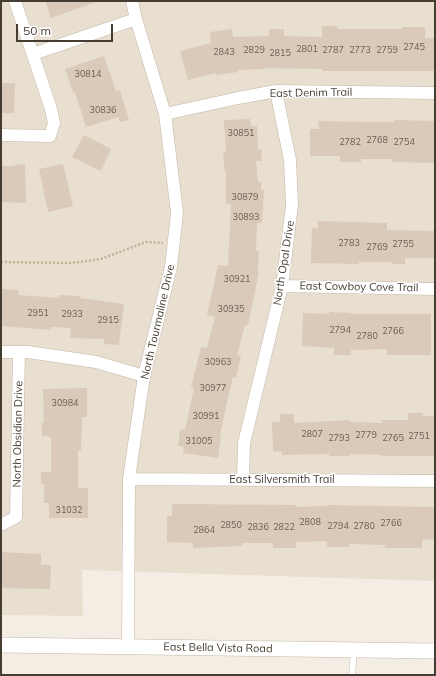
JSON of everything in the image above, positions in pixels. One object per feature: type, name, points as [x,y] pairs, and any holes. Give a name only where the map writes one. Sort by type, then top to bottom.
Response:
[{"type":"street","points":[[1,135],[50,136],[54,122],[15,1]]},
{"type":"street","name":"North Tourmaline Drive","points":[[128,647],[129,479],[144,376],[172,267],[177,213],[165,114],[136,19],[132,1]]},
{"type":"street","points":[[33,54],[136,19]]},
{"type":"street","name":"East Denim Trail","points":[[165,114],[276,91],[435,93]]},
{"type":"street","name":"North Opal Drive","points":[[243,480],[244,443],[282,286],[292,205],[290,160],[276,91]]},
{"type":"street","name":"East Cowboy Cove Trail","points":[[282,286],[435,289]]},
{"type":"street","points":[[1,352],[28,352],[96,362],[144,376]]},
{"type":"street","name":"North Obsidian Drive","points":[[1,524],[4,524],[16,517],[19,352]]},
{"type":"street","name":"East Silversmith Trail","points":[[129,479],[435,481]]},
{"type":"street","name":"East Bella Vista Road","points":[[1,645],[435,651]]},
{"type":"lane","points":[[352,675],[354,650]]},
{"type":"path","points":[[1,262],[88,262],[101,259],[146,242],[174,245]]},
{"type":"shaded area","points":[[1,1],[435,2],[435,581],[82,570],[83,616],[1,615]]},
{"type":"building","points":[[45,1],[96,1],[96,2],[51,18]]},
{"type":"building","points":[[322,26],[337,26],[337,29],[402,29],[402,27],[425,27],[425,38],[435,38],[435,71],[322,71],[322,69],[265,68],[237,70],[238,72],[216,75],[215,73],[188,80],[180,51],[211,43],[210,32],[232,29],[233,37],[269,36],[269,29],[284,29],[284,36],[322,37]]},
{"type":"building","points":[[104,56],[116,91],[120,90],[129,120],[120,122],[118,117],[86,127],[75,92],[73,92],[65,69]]},
{"type":"building","points":[[1,83],[15,83],[14,113],[1,113]]},
{"type":"building","points":[[250,119],[251,126],[257,126],[258,149],[261,149],[262,161],[256,161],[258,182],[261,182],[261,190],[264,190],[262,223],[257,223],[256,251],[259,251],[259,272],[248,325],[245,325],[237,355],[241,356],[236,378],[233,377],[227,402],[220,435],[218,458],[183,453],[184,447],[178,446],[180,429],[185,430],[194,388],[191,387],[201,347],[207,348],[215,317],[207,315],[218,265],[228,266],[231,204],[226,204],[226,173],[223,152],[226,152],[224,120]]},
{"type":"building","points":[[394,120],[435,121],[435,163],[392,162],[392,159],[361,159],[361,162],[340,162],[340,156],[310,156],[310,129],[319,129],[318,121],[394,122]]},
{"type":"building","points":[[84,135],[111,149],[101,171],[72,157]]},
{"type":"building","points":[[25,164],[26,203],[1,202],[1,166]]},
{"type":"building","points":[[63,164],[73,206],[48,212],[39,169]]},
{"type":"building","points":[[318,221],[387,223],[387,230],[435,231],[435,258],[405,258],[405,264],[392,264],[392,262],[359,262],[359,264],[311,263],[312,228],[318,228]]},
{"type":"building","points":[[2,289],[19,290],[18,295],[59,298],[59,295],[80,296],[80,298],[124,304],[119,345],[104,344],[104,339],[70,338],[71,328],[51,327],[51,330],[1,326]]},
{"type":"building","points":[[329,312],[351,314],[431,314],[431,355],[387,355],[387,349],[351,350],[351,355],[334,355],[334,348],[302,346],[303,313],[329,314]]},
{"type":"building","points":[[87,388],[87,417],[82,417],[81,451],[78,451],[78,488],[88,488],[88,518],[49,518],[49,503],[44,503],[44,484],[41,484],[41,472],[51,472],[51,437],[42,436],[42,422],[44,423],[43,389]]},
{"type":"building","points":[[408,413],[423,413],[423,416],[435,416],[435,456],[382,456],[350,454],[350,456],[329,456],[329,454],[282,455],[281,451],[273,452],[272,422],[280,422],[280,414],[294,414],[294,423],[350,420],[350,422],[382,423],[382,420],[408,420]]},
{"type":"building","points":[[172,504],[296,505],[296,507],[327,505],[435,507],[435,539],[422,540],[422,548],[385,548],[385,545],[349,544],[349,547],[327,547],[327,541],[296,542],[296,548],[273,548],[273,543],[242,543],[242,546],[193,548],[193,543],[167,542],[167,516],[172,516]]},
{"type":"building","points":[[1,552],[41,554],[41,565],[51,565],[50,589],[1,588]]}]
